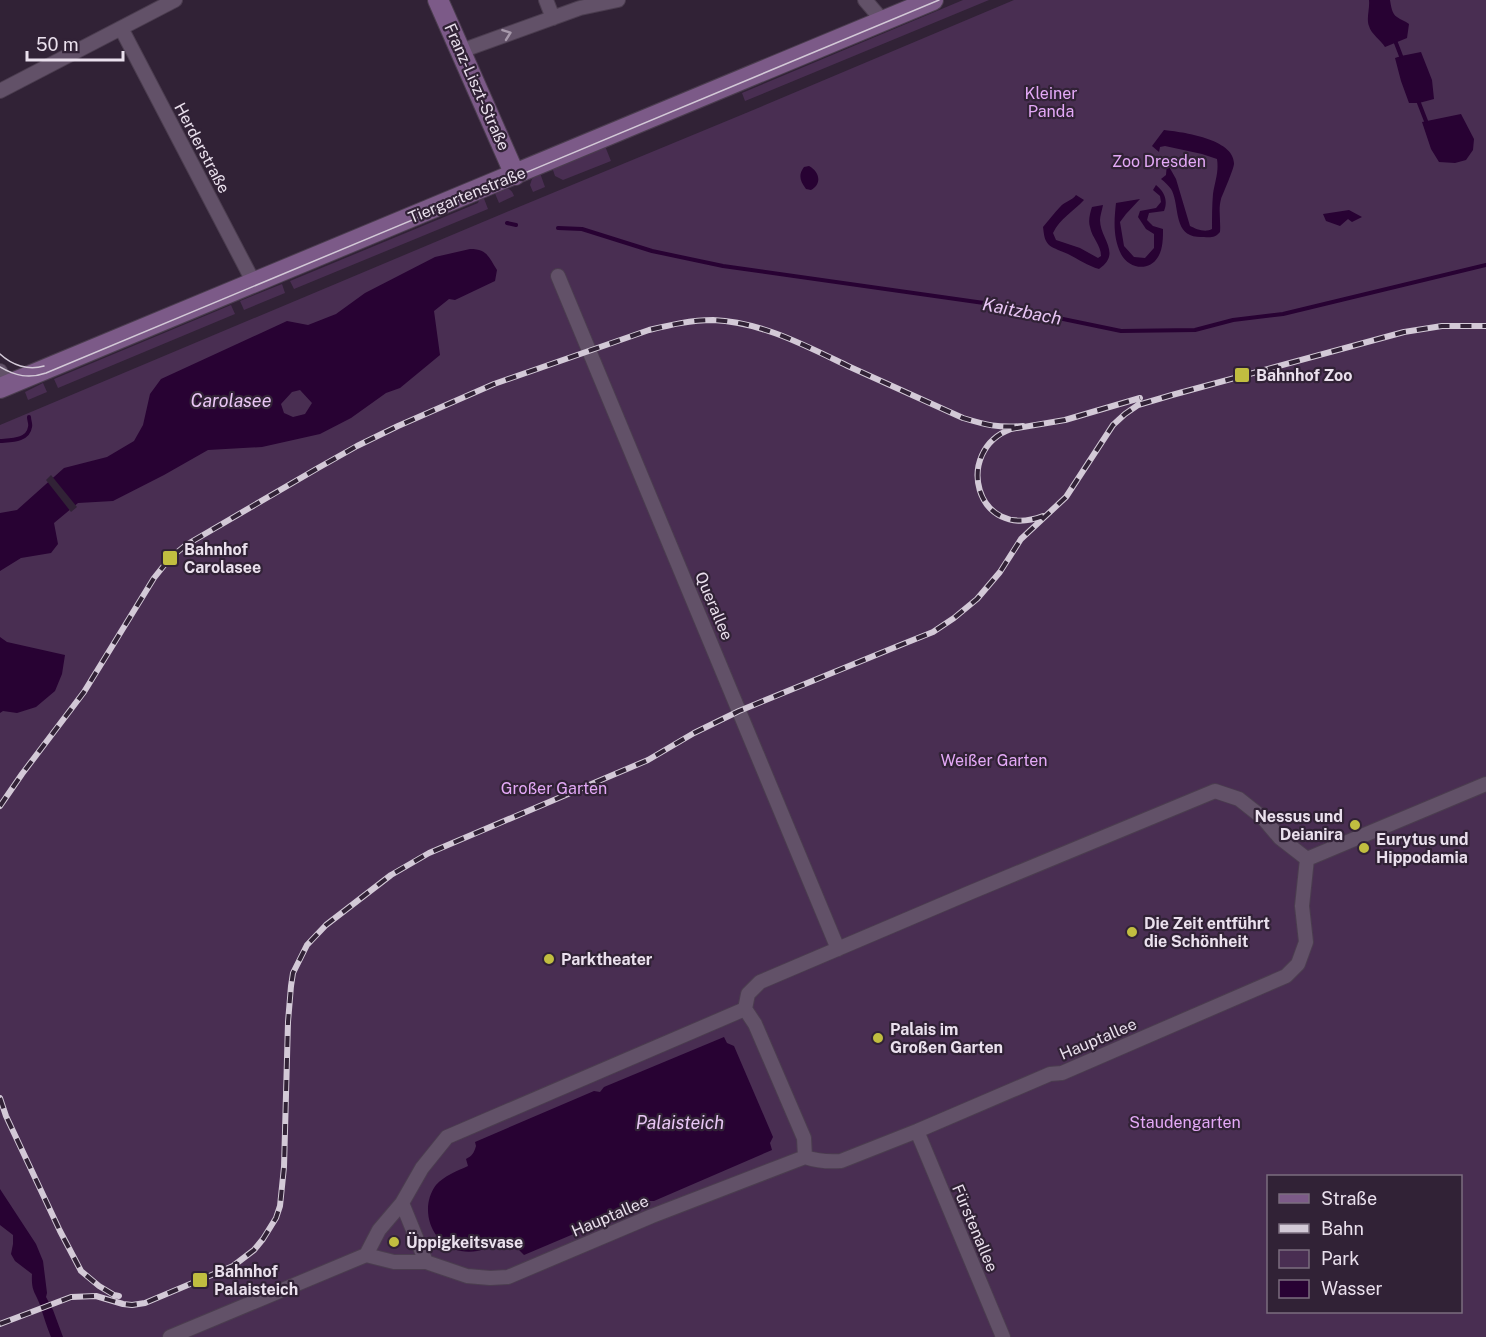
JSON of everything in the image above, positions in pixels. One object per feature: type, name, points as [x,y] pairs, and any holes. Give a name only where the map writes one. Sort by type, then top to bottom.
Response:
[{"type":"main road","name":"Franz-Liszt-Straße","points":[[438,0],[515,174]]},
{"type":"main road","name":"Tiergartenstraße","points":[[2,381],[254,283],[933,0]]},
{"type":"street","points":[[0,91],[175,0]]},
{"type":"street","points":[[546,0],[553,18]]},
{"type":"street","points":[[461,51],[579,9],[618,0]]},
{"type":"street","points":[[866,0],[883,21]]},
{"type":"street","name":"Herderstraße","points":[[121,28],[254,283]]},
{"type":"street","name":"Querallee","points":[[558,276],[838,949]]},
{"type":"street","points":[[805,1157],[804,1138],[755,1024],[745,1009],[748,994],[760,982],[1215,791],[1239,799],[1263,818],[1280,838],[1307,859],[1486,784]]},
{"type":"street","name":"Hauptallee","points":[[366,1255],[393,1262],[426,1262],[468,1276],[508,1278],[652,1216],[805,1157],[829,1162],[841,1161],[1050,1074],[1062,1073],[1286,976],[1298,964],[1306,942],[1302,906],[1307,859]]},
{"type":"street","points":[[170,1337],[366,1255],[379,1230],[402,1203],[422,1168],[447,1137],[745,1009]]},
{"type":"street","name":"Fürstenallee","points":[[917,1131],[1003,1337]]},
{"type":"street","points":[[402,1203],[426,1262]]},
{"type":"green space","points":[[963,0],[989,0],[745,101],[742,93]]},
{"type":"green space","name":"Großer Garten","points":[[1014,0],[1486,0],[1486,1337],[0,1337],[0,425]]},
{"type":"green space","points":[[605,146],[611,161],[563,180],[555,176],[552,167]]},
{"type":"green space","points":[[540,173],[545,187],[533,192],[530,185],[532,179]]},
{"type":"green space","points":[[503,188],[510,190],[514,196],[499,203],[494,191]]},
{"type":"green space","points":[[483,196],[488,209],[294,289],[290,281],[478,203],[480,197]]},
{"type":"green space","points":[[282,284],[285,293],[244,310],[240,301]]},
{"type":"green space","points":[[231,305],[235,314],[58,388],[54,379]]},
{"type":"green space","points":[[43,383],[47,392],[28,400],[25,392]]},
{"type":"water","points":[[1369,0],[1390,0],[1395,16],[1409,24],[1407,38],[1385,47],[1369,26]]},
{"type":"water","points":[[1421,52],[1432,80],[1434,99],[1409,103],[1395,58]]},
{"type":"water","points":[[1461,114],[1474,139],[1473,150],[1466,160],[1455,163],[1439,162],[1431,149],[1422,122]]},
{"type":"water","points":[[1164,130],[1206,138],[1226,148],[1232,155],[1234,164],[1220,203],[1220,232],[1215,236],[1195,237],[1185,232],[1179,221],[1171,189],[1161,179],[1166,175],[1167,163],[1176,179],[1190,226],[1206,231],[1212,229],[1217,159],[1165,146],[1160,147],[1159,152],[1152,146]]},
{"type":"water","points":[[809,166],[816,171],[818,178],[817,185],[811,190],[806,189],[801,178],[804,167]]},
{"type":"water","points":[[1156,185],[1162,191],[1166,204],[1164,211],[1149,213],[1147,220],[1153,226],[1163,229],[1161,251],[1150,265],[1139,267],[1129,263],[1121,254],[1115,236],[1116,203],[1140,199],[1120,222],[1124,246],[1134,257],[1145,258],[1154,248],[1154,234],[1146,229],[1138,217],[1140,211],[1156,208],[1161,202],[1160,196],[1153,190]]},
{"type":"water","points":[[1076,195],[1084,200],[1063,219],[1053,233],[1056,240],[1080,248],[1098,258],[1101,252],[1091,231],[1089,220],[1092,207],[1103,205],[1100,218],[1101,227],[1108,246],[1109,257],[1099,269],[1053,248],[1045,239],[1043,227],[1062,205]]},
{"type":"water","points":[[1349,210],[1362,217],[1352,222],[1348,219],[1340,226],[1326,221],[1323,214]]},
{"type":"water","name":"Carolasee","points":[[470,249],[480,250],[486,254],[497,270],[495,281],[455,300],[449,299],[434,311],[440,355],[400,388],[386,393],[351,418],[320,434],[262,447],[208,450],[113,501],[78,503],[54,523],[58,544],[51,553],[21,558],[0,571],[0,513],[17,510],[64,468],[107,457],[134,441],[143,425],[150,394],[161,379],[287,321],[308,325],[336,314],[365,293],[435,257]],"holes":[[[300,390],[312,403],[305,414],[293,417],[284,413],[281,404],[292,392]]]},
{"type":"water","points":[[0,637],[7,642],[65,655],[62,674],[55,691],[36,707],[17,713],[3,711],[0,713]]},
{"type":"water","name":"Palaisteich","points":[[724,1037],[727,1043],[734,1046],[773,1137],[770,1143],[772,1150],[654,1201],[646,1201],[642,1205],[524,1255],[516,1247],[504,1248],[502,1243],[477,1251],[461,1251],[442,1242],[436,1234],[428,1215],[431,1195],[436,1185],[443,1179],[468,1166],[466,1159],[474,1152],[475,1142],[594,1091],[600,1092],[604,1087]]},
{"type":"water","points":[[0,1189],[36,1244],[43,1261],[46,1297],[63,1337],[51,1337],[33,1289],[32,1274],[15,1261],[11,1254],[13,1235],[0,1225]]},
{"type":"pier","points":[[51,475],[77,507],[71,512],[46,480]]},
{"type":"waterway","points":[[1396,43],[1401,56]]},
{"type":"waterway","points":[[1419,103],[1426,121]]},
{"type":"waterway","name":"Kaitzbach","points":[[507,223],[516,225]]},
{"type":"waterway","name":"Kaitzbach","points":[[558,228],[582,229],[652,251],[723,266],[991,304],[1121,331],[1195,330],[1233,320],[1283,314],[1486,265]]},
{"type":"waterway","name":"Kaitzbach","points":[[0,441],[18,439],[26,435],[29,432],[29,417]]},
{"type":"tram line","points":[[0,367],[22,376],[46,373],[939,0]]},
{"type":"tram line","points":[[0,354],[20,366],[32,368],[44,366]]},
{"type":"railway","points":[[0,806],[84,692],[154,578],[170,558],[186,545],[357,446],[494,384],[649,330],[713,320],[749,325],[783,336],[963,418],[1006,427],[1023,426]]},
{"type":"railway","points":[[0,1324],[71,1297],[96,1296],[132,1305],[145,1303],[233,1266],[254,1250],[276,1218],[280,1206],[284,1167],[288,1022],[293,973],[307,945],[326,925],[391,875],[429,853],[648,760],[694,733],[739,711],[933,632],[977,599],[1000,572],[1021,539],[1066,497],[1113,425],[1138,405],[1404,332],[1442,326],[1486,326]]},
{"type":"railway","points":[[1043,516],[1020,521],[1001,516],[988,505],[980,490],[978,473],[982,455],[993,440],[1011,429],[1065,420],[1140,398]]},
{"type":"railway","points":[[0,1098],[6,1116],[81,1271],[99,1286],[119,1296]]},
{"type":"place","name":"Bahnhof Zoo","points":[[1242,375]]},
{"type":"place","name":"Bahnhof Carolasee","points":[[170,558]]},
{"type":"place","name":"Nessus und Deianira","points":[[1355,825]]},
{"type":"place","name":"Eurytus und Hippodamia","points":[[1364,848]]},
{"type":"place","name":"Die Zeit entführt die Schönheit","points":[[1132,932]]},
{"type":"place","name":"Parktheater","points":[[549,959]]},
{"type":"place","name":"Palais im Großen Garten","points":[[878,1038]]},
{"type":"place","name":"Üppigkeitsvase","points":[[394,1242]]},
{"type":"place","name":"Bahnhof Palaisteich","points":[[200,1280]]},
{"type":"park label","name":"Kleiner Panda","points":[[1051,102]]},
{"type":"park label","name":"Zoo Dresden","points":[[1159,161]]},
{"type":"park label","name":"Weißer Garten","points":[[994,760]]},
{"type":"park label","name":"Staudengarten","points":[[1185,1122]]}]
